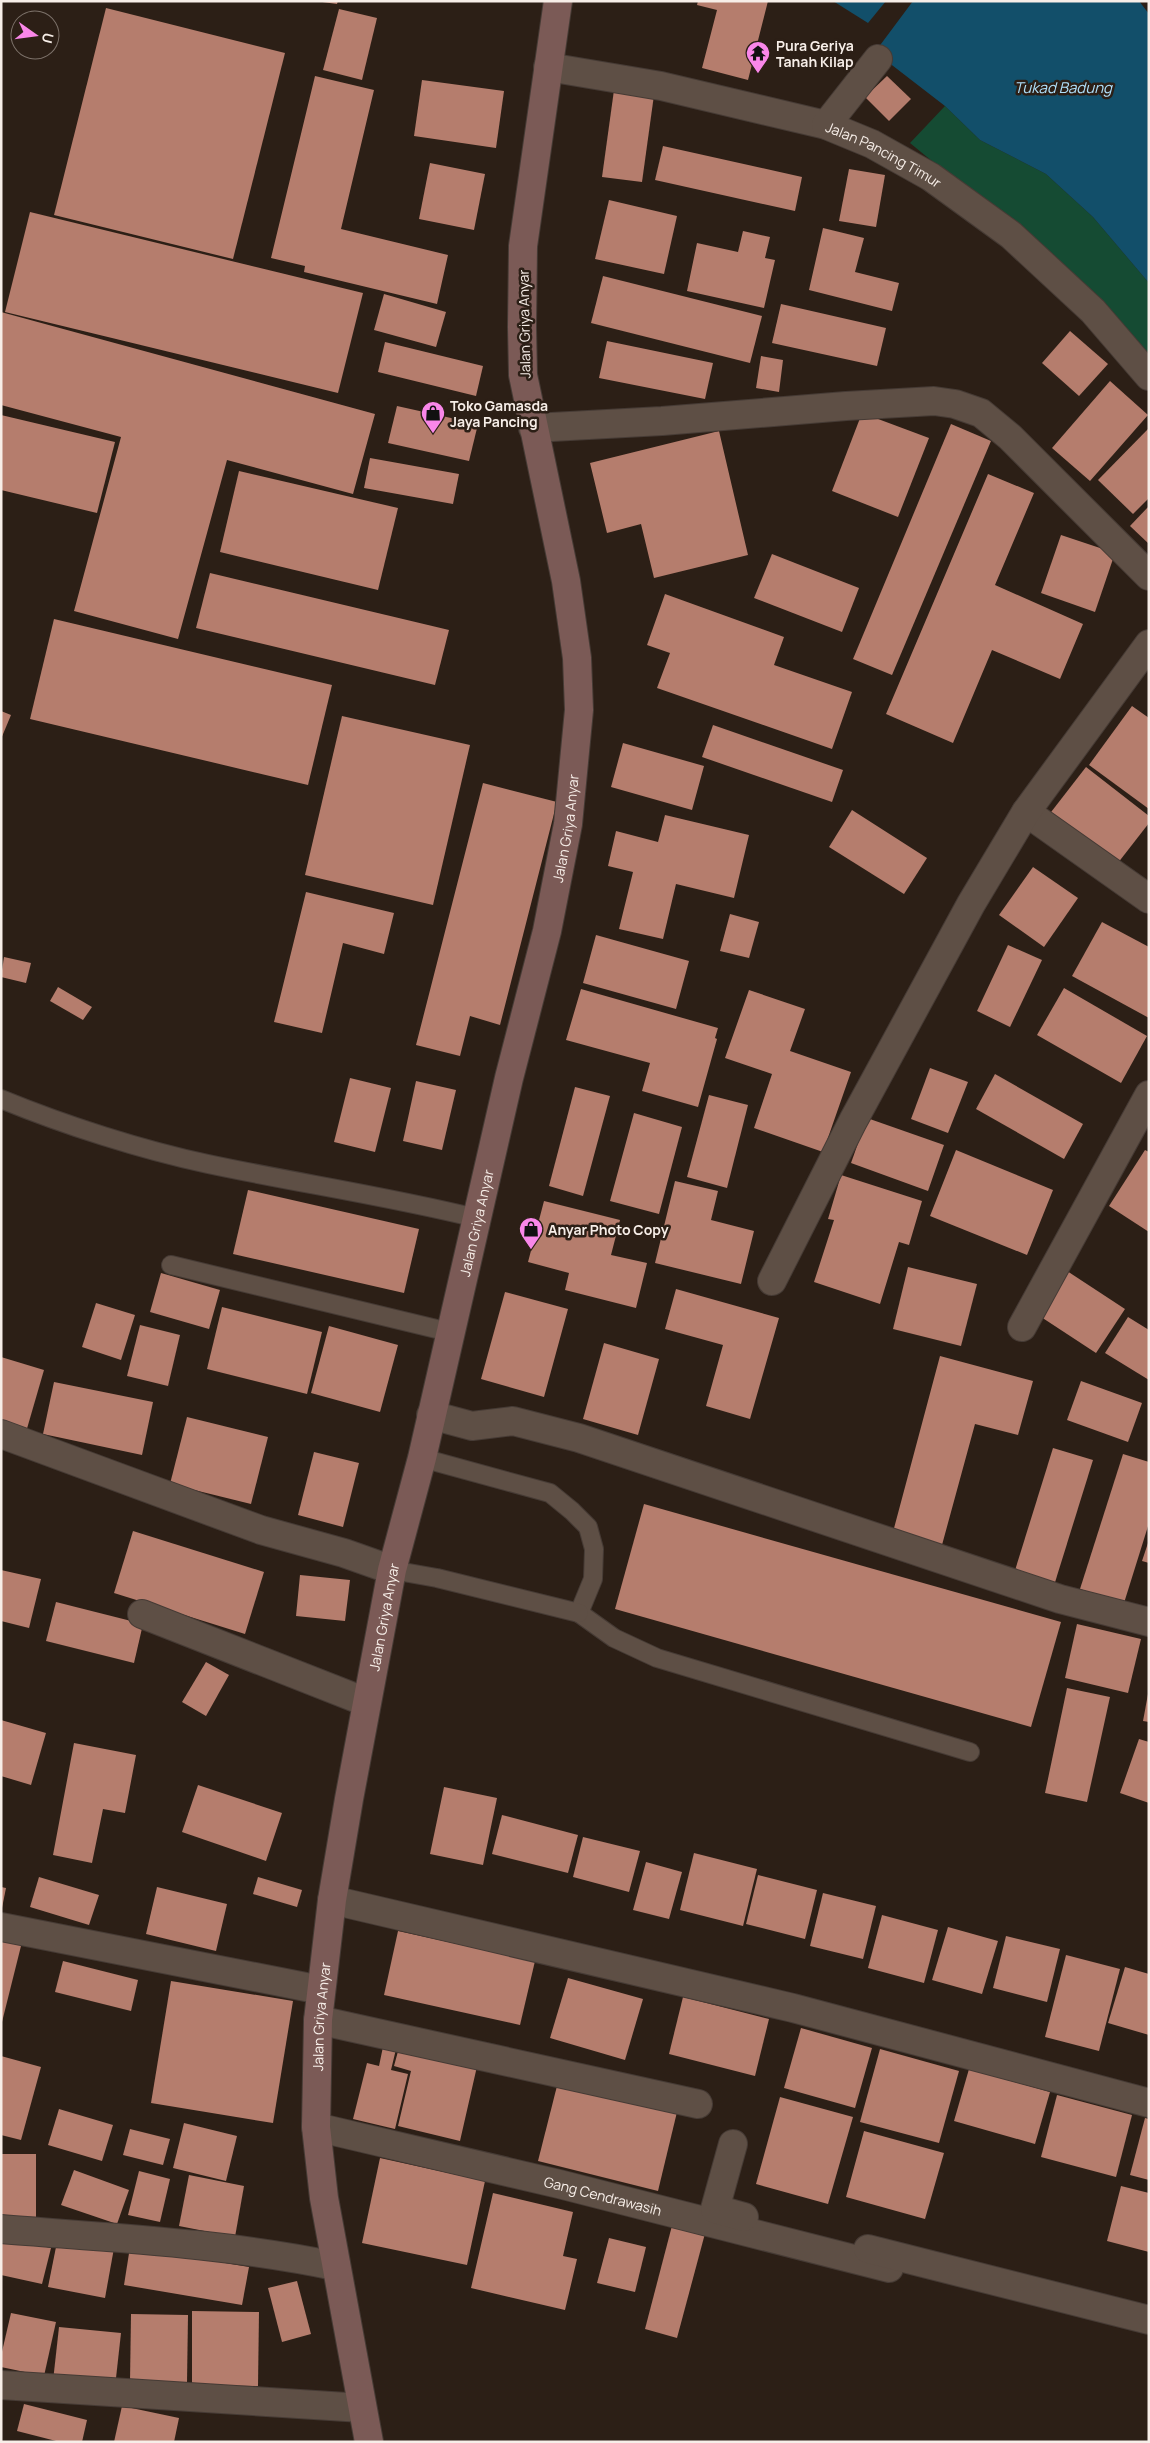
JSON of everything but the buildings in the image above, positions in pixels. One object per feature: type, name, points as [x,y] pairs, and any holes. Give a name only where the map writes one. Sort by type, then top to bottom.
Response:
[{"type":"street","name":"Jalan Griya Anyar","points":[[369,2442],[335,2266],[324,2198],[316,2127],[318,2020],[332,1900],[366,1702],[392,1570],[422,1458],[449,1332],[551,911],[568,824],[579,710],[577,658],[566,581],[523,375],[524,246],[558,1]]},
{"type":"street","points":[[826,125],[878,59]]},
{"type":"street","name":"Jalan Pancing Timur","points":[[548,67],[661,86],[826,125],[872,144],[931,177],[1011,235],[1093,311],[1149,376]]},
{"type":"street","points":[[533,428],[662,421],[855,406],[934,402],[955,404],[981,413],[1010,437],[1149,576]]},
{"type":"street","points":[[772,1281],[853,1121],[971,904],[1026,812],[1149,644]]},
{"type":"street","points":[[1026,812],[1149,899]]},
{"type":"street","points":[[1022,1327],[1149,1095]]},
{"type":"street","points":[[431,1415],[472,1426],[513,1421],[579,1438],[1060,1599],[1149,1622]]},
{"type":"street","points":[[1,1434],[261,1530],[344,1553],[392,1570]]},
{"type":"street","points":[[142,1614],[366,1702]]},
{"type":"street","points":[[332,1900],[793,2008],[1149,2103]]},
{"type":"street","points":[[1,1926],[321,1990]]},
{"type":"street","points":[[318,2020],[698,2104]]},
{"type":"street","name":"Gang Cendrawasih","points":[[316,2127],[569,2187],[889,2268]]},
{"type":"street","points":[[733,2144],[715,2209],[1149,2320]]},
{"type":"street","points":[[1,2229],[105,2236],[270,2253],[335,2266]]},
{"type":"street","points":[[1,2385],[362,2408]]},
{"type":"lane","points":[[1,1100],[143,1147],[207,1164],[411,1202],[476,1218]]},
{"type":"lane","points":[[171,1265],[449,1332]]},
{"type":"lane","points":[[422,1458],[550,1493],[572,1511],[588,1527],[594,1549],[593,1579],[579,1613]]},
{"type":"lane","points":[[392,1570],[437,1578],[579,1613],[614,1638],[657,1658],[970,1752]]},
{"type":"green space","points":[[945,106],[980,140],[1046,174],[1093,217],[1149,283],[1149,364],[1017,231],[910,143]]},
{"type":"water","points":[[833,1],[886,1],[868,23]]},
{"type":"water","name":"Tukad Badung","points":[[913,1],[1139,1],[1149,14],[1149,283],[1093,217],[1046,174],[980,140],[945,106],[875,52]]},
{"type":"place","name":"Pura Geriya Tanah Kilap","points":[[758,74]]},
{"type":"place","name":"Toko Gamasda Jaya Pancing","points":[[433,434]]},
{"type":"place","name":"Anyar Photo Copy","points":[[531,1250]]}]
